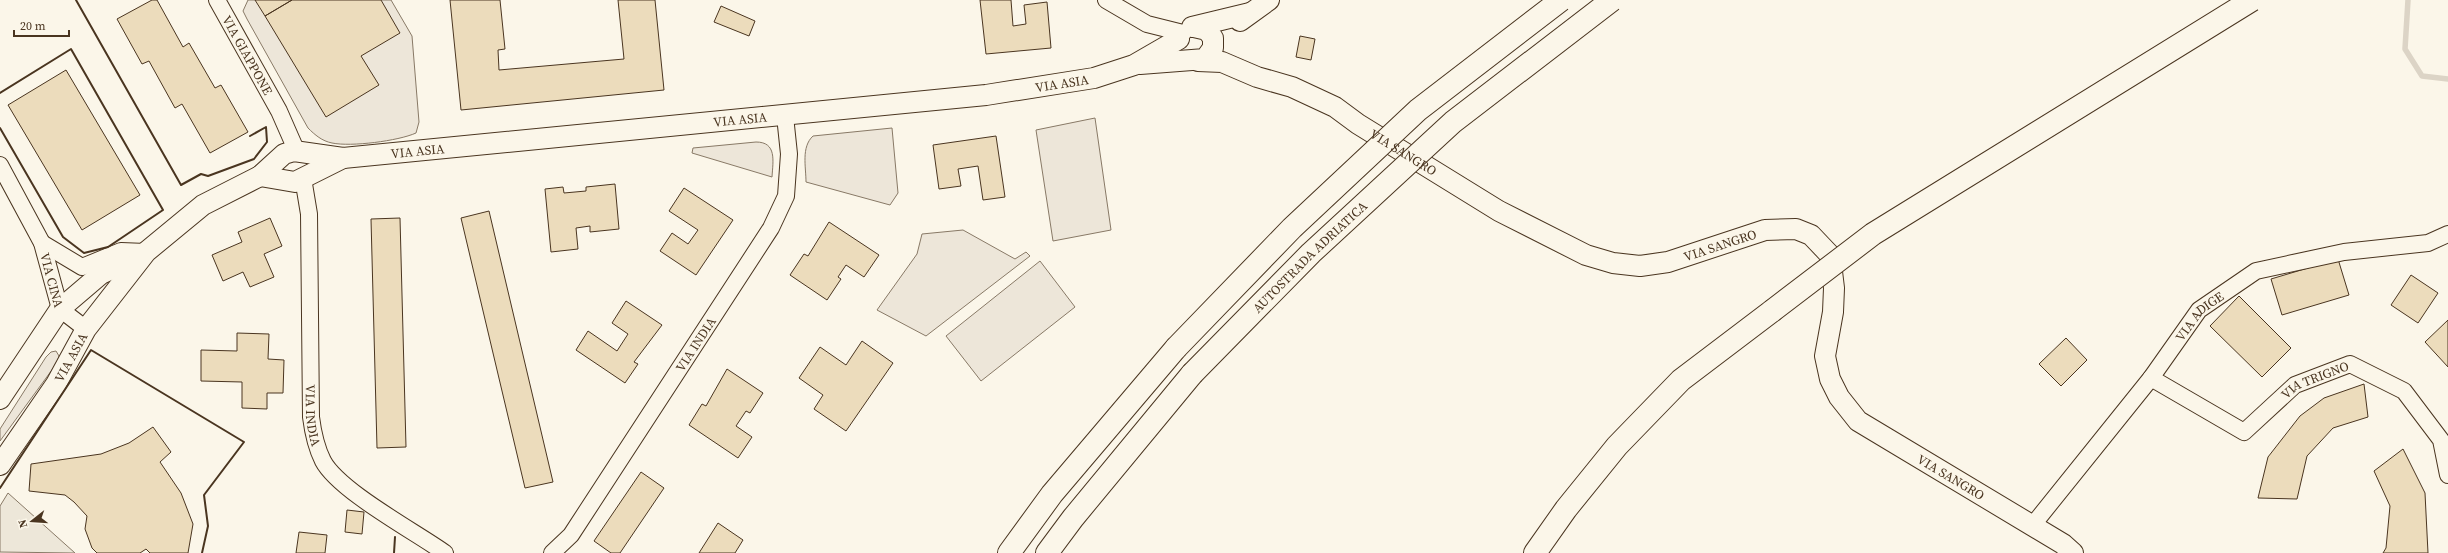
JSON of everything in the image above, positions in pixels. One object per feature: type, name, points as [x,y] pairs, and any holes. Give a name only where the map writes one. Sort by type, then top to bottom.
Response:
[{"type":"highway","points":[[1009,553],[1052,494],[1176,348],[1292,228],[1418,110],[1561,0]]},
{"type":"highway","name":"AUTOSTRADA ADRIATICA","points":[[1047,553],[1073,518],[1192,374],[1311,253],[1453,122],[1612,0]]},
{"type":"highway","points":[[1535,553],[1566,509],[1617,446],[1681,380],[1873,234],[2252,0]]},
{"type":"highway","points":[[1523,553],[1566,509]]},
{"type":"highway","points":[[1548,553],[1558,538],[1566,509]]},
{"type":"street","name":"VIA GIAPPONE","points":[[217,0],[279,111],[291,154]]},
{"type":"street","points":[[1106,0],[1147,24],[1185,33],[1207,30],[1216,51]]},
{"type":"street","name":"VIA ASIA","points":[[1216,51],[1250,13],[1269,0]]},
{"type":"street","name":"VIA ASIA","points":[[0,466],[56,384],[86,330],[146,252],[203,205],[260,176],[291,154],[343,158],[785,116],[986,95],[1094,78],[1134,65],[1157,52],[1185,33],[1250,13]]},
{"type":"street","points":[[1147,24],[1154,33],[1157,52]]},
{"type":"street","points":[[1185,33],[1181,52],[1195,61]]},
{"type":"street","name":"VIA SANGRO","points":[[1195,61],[1216,51],[1258,77],[1292,87],[1335,107],[1364,128],[1499,211],[1586,255],[1613,263],[1640,266],[1668,262],[1765,230],[1796,229],[1811,235],[1830,255],[1834,288],[1833,312],[1825,356],[1830,379],[1839,397],[1858,421],[2063,544],[2073,553]]},
{"type":"street","name":"VIA ASIA","points":[[1134,65],[1195,61]]},
{"type":"street","name":"VIA INDIA","points":[[552,553],[571,535],[771,228],[786,196],[789,154],[785,116]]},
{"type":"street","points":[[291,154],[308,164],[297,179],[282,178],[278,171],[278,163],[291,154]]},
{"type":"street","name":"VIA ASIA","points":[[297,179],[343,158]]},
{"type":"street","name":"VIA CINA","points":[[0,165],[42,243],[60,309],[86,330]]},
{"type":"street","points":[[260,176],[297,179]]},
{"type":"street","name":"VIA INDIA","points":[[297,179],[309,214],[311,417],[315,442],[324,462],[340,482],[445,553]]},
{"type":"street","name":"VIA ADIGE","points":[[2032,526],[2151,378],[2199,310],[2256,271],[2344,252],[2428,243],[2448,234]]},
{"type":"street","name":"VIA CINA","points":[[42,243],[82,267],[121,251],[146,252]]},
{"type":"street","name":"VIA ASIA","points":[[0,399],[60,309],[101,274],[146,252]]},
{"type":"street","name":"VIA TRIGNO","points":[[2151,378],[2244,432],[2295,385],[2350,364],[2404,391],[2442,440],[2448,475]]},
{"type":"shaded area","points":[[248,0],[391,0],[412,36],[419,122],[416,133],[387,141],[362,144],[332,143],[316,135],[308,128],[247,19],[243,11]]},
{"type":"shaded area","points":[[1095,118],[1111,230],[1053,241],[1036,130]]},
{"type":"shaded area","points":[[892,128],[898,193],[890,205],[806,182],[806,151],[809,141],[813,136]]},
{"type":"shaded area","points":[[756,142],[768,145],[771,149],[773,159],[772,177],[692,153],[693,148]]},
{"type":"shaded area","points":[[963,230],[1015,259],[1026,252],[1030,256],[926,336],[877,310],[917,254],[922,234]]},
{"type":"shaded area","points":[[1040,261],[1075,307],[981,381],[946,336]]},
{"type":"shaded area","points":[[56,351],[59,356],[57,363],[0,441],[0,429],[46,357],[51,352]]},
{"type":"shaded area","points":[[8,493],[75,553],[0,552],[0,506]]},
{"type":"building","points":[[152,0],[157,0],[183,47],[189,43],[215,88],[221,85],[248,132],[210,153],[182,104],[175,108],[149,61],[142,64],[117,19]]},
{"type":"building","points":[[255,0],[292,0],[265,16]]},
{"type":"building","points":[[292,0],[381,0],[400,33],[361,56],[379,85],[326,117],[265,16]]},
{"type":"building","points":[[450,0],[500,0],[505,49],[498,50],[499,70],[624,59],[618,0],[655,0],[664,90],[461,110]]},
{"type":"building","points":[[980,0],[1011,0],[1013,26],[1026,24],[1024,5],[1047,2],[1051,48],[986,54]]},
{"type":"building","points":[[721,6],[755,21],[749,36],[714,22]]},
{"type":"building","points":[[1300,36],[1315,39],[1311,60],[1296,57]]},
{"type":"building","points":[[66,70],[140,195],[82,230],[8,105]]},
{"type":"building","points":[[996,136],[1005,197],[983,200],[978,166],[958,169],[961,186],[939,189],[933,145]]},
{"type":"building","points":[[615,184],[619,229],[590,232],[590,226],[576,228],[578,249],[551,252],[545,189],[563,187],[564,193],[586,191],[586,187]]},
{"type":"building","points":[[684,188],[733,220],[696,275],[660,251],[672,233],[688,244],[698,230],[669,211]]},
{"type":"building","points":[[489,211],[553,482],[525,488],[461,218]]},
{"type":"building","points":[[270,218],[282,246],[264,254],[274,277],[250,287],[243,272],[223,281],[212,255],[242,242],[238,232]]},
{"type":"building","points":[[400,218],[406,447],[377,448],[371,219]]},
{"type":"building","points":[[829,222],[879,255],[864,277],[846,265],[838,277],[841,279],[827,300],[790,275],[804,254],[808,256]]},
{"type":"building","points":[[2338,259],[2349,295],[2282,315],[2271,279]]},
{"type":"building","points":[[2411,275],[2438,293],[2418,323],[2391,305]]},
{"type":"building","points":[[2239,296],[2291,348],[2262,377],[2210,326]]},
{"type":"building","points":[[626,301],[662,325],[634,362],[638,364],[625,383],[576,350],[588,331],[617,351],[628,334],[612,323]]},
{"type":"building","points":[[2448,320],[2448,367],[2425,342]]},
{"type":"building","points":[[237,333],[269,334],[268,359],[284,360],[283,393],[267,393],[267,409],[242,408],[242,382],[201,381],[201,350],[237,351]]},
{"type":"building","points":[[2066,338],[2087,360],[2061,386],[2039,364]]},
{"type":"building","points":[[862,341],[893,363],[846,431],[814,409],[823,395],[799,378],[820,347],[846,365]]},
{"type":"building","points":[[727,369],[763,393],[750,413],[746,411],[736,426],[752,437],[738,458],[689,425],[702,404],[706,406]]},
{"type":"building","points":[[2364,384],[2368,417],[2333,428],[2307,456],[2297,499],[2258,498],[2268,457],[2300,416],[2324,398]]},
{"type":"building","points":[[153,427],[171,452],[160,462],[181,493],[193,524],[188,553],[150,553],[146,549],[140,553],[97,553],[92,548],[85,529],[87,516],[74,502],[65,495],[29,491],[31,464],[101,454],[129,443]]},
{"type":"building","points":[[2403,449],[2425,493],[2428,553],[2383,553],[2386,548],[2390,506],[2374,471]]},
{"type":"building","points":[[641,472],[664,488],[620,553],[611,553],[594,541]]},
{"type":"building","points":[[347,510],[364,512],[362,534],[345,532]]},
{"type":"building","points":[[718,523],[743,540],[735,553],[699,553]]},
{"type":"building","points":[[299,532],[327,535],[325,553],[296,553]]},
{"type":"waterway","points":[[2408,0],[2405,49],[2422,76],[2448,79]]},
{"type":"wall","points":[[76,0],[181,185],[201,174],[208,176],[254,159],[267,142],[266,127],[250,136]]},
{"type":"wall","points":[[0,93],[71,49],[163,210],[108,247],[84,253],[63,237],[0,128]]},
{"type":"wall","points":[[0,488],[91,350],[244,442],[204,495],[208,526],[202,553]]},
{"type":"wall","points":[[394,553],[395,537]]}]
